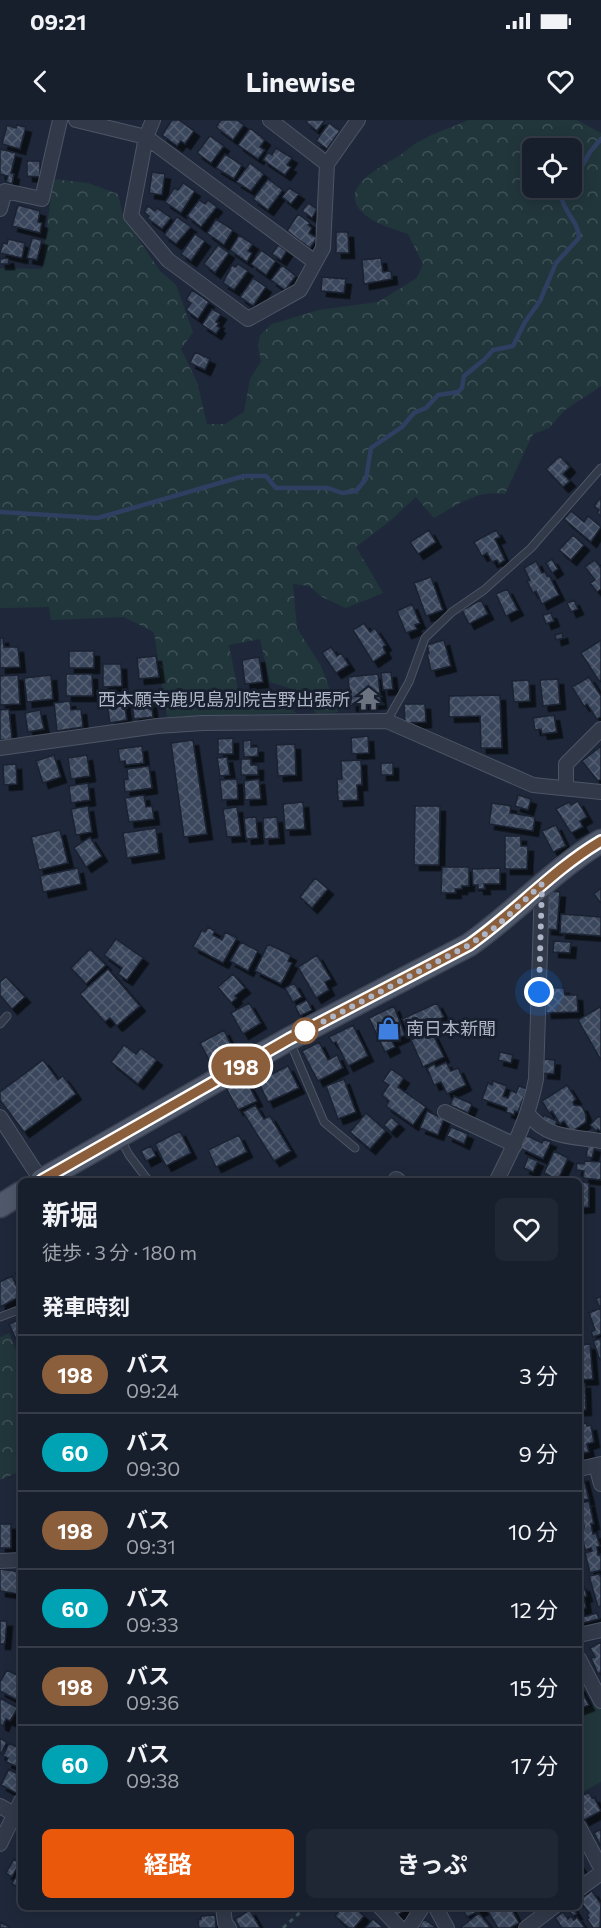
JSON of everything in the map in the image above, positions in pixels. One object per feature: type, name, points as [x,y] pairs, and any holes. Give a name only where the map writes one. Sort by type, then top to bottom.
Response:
[{"type":"main road","points":[[45,1178],[289,1039],[469,945],[497,926],[542,884],[601,841]]},
{"type":"main road","points":[[0,1206],[18,1195]]},
{"type":"street","points":[[0,209],[2,190],[42,200],[60,120]]},
{"type":"street","points":[[76,120],[146,137],[315,262]]},
{"type":"street","points":[[153,120],[146,137],[131,216],[168,260],[248,319],[300,290],[323,248],[327,164],[358,120]]},
{"type":"street","points":[[270,120],[327,164]]},
{"type":"street","points":[[0,748],[157,726],[387,721],[533,785],[601,792]]},
{"type":"street","points":[[566,788],[566,764],[601,729]]},
{"type":"street","points":[[497,1178],[515,1146],[528,1114],[537,1079],[542,884]]},
{"type":"street","points":[[445,1112],[515,1146]]},
{"type":"street","points":[[528,1114],[536,1125],[555,1134],[601,1141]]},
{"type":"street","points":[[0,1117],[41,1178]]},
{"type":"street","points":[[582,1468],[599,1464],[601,1484]]},
{"type":"street","points":[[0,1561],[18,1560]]},
{"type":"street","points":[[582,1634],[601,1630]]},
{"type":"street","points":[[582,1665],[601,1701]]},
{"type":"street","points":[[0,1806],[14,1814]]},
{"type":"street","points":[[0,1844],[18,1807]]},
{"type":"street","points":[[582,1833],[601,1868]]},
{"type":"street","points":[[582,1887],[601,1873]]},
{"type":"street","points":[[224,1910],[225,1923],[229,1928]]},
{"type":"street","points":[[383,1910],[400,1928]]},
{"type":"street","points":[[410,1928],[421,1910]]},
{"type":"street","points":[[437,1910],[447,1928]]},
{"type":"street","points":[[526,1928],[538,1912]]},
{"type":"lane","points":[[387,721],[409,682],[425,638],[452,612],[484,590],[531,548],[601,468]]},
{"type":"lane","points":[[0,1024],[7,1016]]},
{"type":"lane","points":[[289,1039],[324,1122],[355,1148]]},
{"type":"lane","points":[[119,1135],[129,1155],[146,1178]]},
{"type":"lane","points":[[0,1317],[18,1310]]},
{"type":"path","points":[[283,1928],[303,1910]]},
{"type":"green space","points":[[469,120],[577,120],[601,133],[601,386],[565,410],[549,428],[533,434],[505,494],[477,496],[434,518],[416,497],[356,547],[383,593],[346,608],[322,597],[309,586],[293,584],[297,628],[321,666],[338,712],[317,714],[296,690],[270,682],[260,639],[229,645],[238,691],[273,695],[296,713],[167,717],[154,632],[124,617],[51,620],[49,607],[0,608],[0,268],[42,269],[53,179],[88,183],[118,194],[123,216],[160,271],[176,285],[193,332],[181,349],[197,382],[207,424],[225,424],[244,412],[250,379],[261,362],[258,346],[260,335],[272,324],[319,310],[378,302],[417,278],[423,264],[408,234],[369,218],[358,207],[355,193],[358,186],[378,168],[430,136]]},
{"type":"green space","points":[[9,1333],[18,1355],[18,1472],[0,1480],[0,1337]]},
{"type":"green space","points":[[598,1703],[601,1710],[601,1782],[582,1792],[582,1711]]},
{"type":"building","points":[[172,120],[179,120],[194,131],[185,144],[181,141],[177,146],[162,135]]},
{"type":"building","points":[[221,120],[237,120],[244,125],[233,140],[216,127]]},
{"type":"building","points":[[307,120],[325,120],[317,131],[306,122]]},
{"type":"building","points":[[329,123],[340,131],[327,149],[316,141]]},
{"type":"building","points":[[7,125],[16,128],[17,125],[26,127],[20,149],[2,144]]},
{"type":"building","points":[[250,128],[265,140],[260,147],[265,150],[258,159],[238,145]]},
{"type":"building","points":[[210,136],[224,146],[211,163],[197,153]]},
{"type":"building","points":[[276,148],[292,158],[287,165],[291,167],[285,175],[263,160],[268,152],[272,155]]},
{"type":"building","points":[[0,149],[16,153],[11,173],[14,174],[12,184],[6,182],[8,176],[0,174]]},
{"type":"building","points":[[225,154],[242,165],[234,179],[216,168]]},
{"type":"building","points":[[27,161],[40,161],[40,177],[27,176]]},
{"type":"building","points":[[250,163],[264,174],[251,191],[236,182]]},
{"type":"building","points":[[152,172],[165,174],[162,195],[149,193]]},
{"type":"building","points":[[268,179],[283,190],[268,210],[253,199]]},
{"type":"building","points":[[183,183],[195,191],[181,213],[165,202],[174,188],[178,190]]},
{"type":"building","points":[[289,188],[299,194],[291,204],[282,197]]},
{"type":"building","points":[[199,200],[205,204],[208,200],[217,207],[201,227],[187,216]]},
{"type":"building","points":[[308,203],[317,209],[312,218],[302,211]]},
{"type":"building","points":[[18,205],[40,211],[38,222],[42,223],[40,233],[12,226]]},
{"type":"building","points":[[148,206],[155,211],[157,208],[171,218],[162,229],[147,218],[149,216],[144,212]]},
{"type":"building","points":[[298,214],[310,223],[308,225],[312,228],[309,233],[317,238],[310,248],[287,231]]},
{"type":"building","points":[[177,217],[191,227],[176,244],[164,235]]},
{"type":"building","points":[[216,219],[233,230],[224,245],[207,233]]},
{"type":"building","points":[[336,232],[348,232],[349,253],[336,253]]},
{"type":"building","points":[[195,234],[205,241],[191,261],[181,254]]},
{"type":"building","points":[[239,235],[253,244],[248,251],[252,253],[247,262],[230,250]]},
{"type":"building","points":[[32,238],[42,240],[37,260],[27,258]]},
{"type":"building","points":[[8,239],[25,243],[22,258],[0,253],[3,243],[7,244]]},
{"type":"building","points":[[218,245],[229,253],[215,273],[204,264]]},
{"type":"building","points":[[278,245],[287,251],[281,260],[272,254]]},
{"type":"building","points":[[261,250],[276,261],[266,275],[251,264]]},
{"type":"building","points":[[8,258],[9,264],[0,264],[0,259]]},
{"type":"building","points":[[381,258],[383,272],[391,271],[392,279],[364,284],[362,260]]},
{"type":"building","points":[[238,264],[248,271],[234,290],[223,283],[232,265],[236,267]]},
{"type":"building","points":[[282,265],[296,276],[285,290],[271,280]]},
{"type":"building","points":[[322,277],[346,279],[344,293],[321,291]]},
{"type":"building","points":[[253,278],[266,287],[253,306],[240,297]]},
{"type":"building","points":[[192,290],[209,302],[198,319],[186,310],[191,303],[186,300]]},
{"type":"building","points":[[212,309],[221,314],[216,322],[219,323],[217,326],[220,328],[216,334],[202,325]]},
{"type":"building","points":[[195,352],[210,359],[205,370],[190,363]]},
{"type":"building","points":[[560,456],[570,467],[563,474],[570,481],[563,487],[546,469]]},
{"type":"building","points":[[601,497],[601,516],[597,513],[599,510],[594,506]]},
{"type":"building","points":[[571,511],[584,522],[588,516],[601,527],[591,542],[564,519]]},
{"type":"building","points":[[429,530],[436,542],[418,554],[410,542]]},
{"type":"building","points":[[496,530],[500,537],[495,539],[505,560],[499,564],[497,560],[492,562],[487,553],[482,556],[474,542]]},
{"type":"building","points":[[573,535],[584,545],[571,560],[559,550]]},
{"type":"building","points":[[552,559],[558,569],[552,573],[546,563]]},
{"type":"building","points":[[595,560],[601,568],[601,589],[597,592],[590,583],[595,580],[585,567]]},
{"type":"building","points":[[536,561],[542,573],[549,575],[559,595],[542,604],[536,591],[533,593],[527,581],[530,580],[524,568]]},
{"type":"building","points":[[431,577],[443,610],[426,616],[414,583]]},
{"type":"building","points":[[507,589],[518,610],[506,616],[496,594]]},
{"type":"building","points":[[481,600],[488,614],[469,624],[462,610]]},
{"type":"building","points":[[574,600],[578,609],[571,612],[567,603]]},
{"type":"building","points":[[412,604],[420,623],[415,625],[417,629],[406,633],[397,611]]},
{"type":"building","points":[[551,613],[554,621],[546,624],[543,615]]},
{"type":"building","points":[[364,623],[370,632],[375,628],[386,645],[383,647],[386,653],[373,662],[353,630]]},
{"type":"building","points":[[562,633],[563,638],[556,640],[555,635]]},
{"type":"building","points":[[0,638],[3,638],[4,647],[18,647],[20,667],[0,668]]},
{"type":"building","points":[[444,640],[451,666],[431,671],[427,645]]},
{"type":"building","points":[[601,640],[601,680],[599,681],[581,653]]},
{"type":"building","points":[[331,647],[337,656],[341,653],[349,665],[336,673],[322,653]]},
{"type":"building","points":[[69,651],[94,651],[94,668],[69,668]]},
{"type":"building","points":[[156,656],[159,677],[139,679],[137,658]]},
{"type":"building","points":[[259,657],[263,682],[245,684],[242,660]]},
{"type":"building","points":[[103,664],[121,664],[122,686],[103,687]]},
{"type":"building","points":[[391,672],[393,689],[383,690],[381,673]]},
{"type":"building","points":[[66,674],[92,674],[93,696],[66,696]]},
{"type":"building","points":[[378,674],[381,703],[351,706],[348,677]]},
{"type":"building","points":[[18,675],[20,704],[0,705],[0,676]]},
{"type":"building","points":[[51,675],[53,699],[27,702],[24,678]]},
{"type":"building","points":[[589,677],[601,696],[601,717],[597,719],[587,704],[584,706],[572,687]]},
{"type":"building","points":[[558,679],[560,704],[543,706],[540,680]]},
{"type":"building","points":[[529,680],[530,701],[514,702],[512,681]]},
{"type":"building","points":[[150,693],[153,717],[134,719],[131,696]]},
{"type":"building","points":[[123,695],[127,720],[110,723],[106,698]]},
{"type":"building","points":[[500,695],[502,748],[481,748],[480,716],[449,717],[449,696]]},
{"type":"building","points":[[70,701],[71,710],[81,709],[83,727],[57,731],[54,703]]},
{"type":"building","points":[[404,704],[425,704],[426,722],[405,723]]},
{"type":"building","points":[[9,709],[12,739],[0,740],[0,710]]},
{"type":"building","points":[[40,710],[44,729],[28,732],[25,713]]},
{"type":"building","points":[[554,715],[557,732],[542,734],[541,729],[535,730],[533,718]]},
{"type":"building","points":[[368,736],[369,753],[352,754],[351,738]]},
{"type":"building","points":[[233,738],[233,754],[218,754],[218,739]]},
{"type":"building","points":[[193,740],[207,834],[184,837],[171,743]]},
{"type":"building","points":[[251,740],[251,747],[258,747],[258,756],[244,757],[243,741]]},
{"type":"building","points":[[295,744],[296,775],[278,776],[276,745]]},
{"type":"building","points":[[142,746],[144,763],[126,765],[125,761],[120,762],[118,749]]},
{"type":"building","points":[[601,746],[601,779],[598,781],[582,761]]},
{"type":"building","points":[[54,755],[61,777],[43,783],[36,761]]},
{"type":"building","points":[[87,755],[90,776],[71,779],[68,758]]},
{"type":"building","points":[[227,757],[230,775],[220,776],[217,758]]},
{"type":"building","points":[[241,759],[251,759],[251,765],[258,765],[258,775],[241,775]]},
{"type":"building","points":[[361,760],[362,785],[357,785],[358,800],[338,801],[337,779],[342,779],[341,761]]},
{"type":"building","points":[[381,763],[393,763],[393,775],[381,775]]},
{"type":"building","points":[[16,764],[17,784],[4,785],[3,765]]},
{"type":"building","points":[[149,766],[152,788],[125,792],[124,780],[128,779],[127,769]]},
{"type":"building","points":[[237,779],[238,799],[222,800],[220,780]]},
{"type":"building","points":[[259,779],[261,799],[245,800],[244,781]]},
{"type":"building","points":[[88,783],[90,800],[71,803],[69,786]]},
{"type":"building","points":[[144,795],[146,807],[152,806],[154,819],[129,822],[125,798]]},
{"type":"building","points":[[518,795],[531,799],[528,810],[515,806]]},
{"type":"building","points":[[578,801],[587,817],[580,821],[583,827],[571,833],[556,809],[569,802],[571,805]]},
{"type":"building","points":[[303,802],[305,829],[285,830],[283,804]]},
{"type":"building","points":[[492,803],[511,806],[510,813],[535,817],[533,831],[489,824]]},
{"type":"building","points":[[88,806],[92,832],[76,835],[71,809]]},
{"type":"building","points":[[415,806],[440,806],[439,865],[414,865]]},
{"type":"building","points":[[237,807],[241,836],[227,837],[223,809]]},
{"type":"building","points":[[256,817],[258,838],[246,839],[244,818]]},
{"type":"building","points":[[277,817],[279,838],[264,839],[263,818]]},
{"type":"building","points":[[556,825],[566,846],[553,852],[542,831]]},
{"type":"building","points":[[156,828],[159,853],[127,858],[123,833]]},
{"type":"building","points":[[60,830],[68,863],[39,870],[31,837]]},
{"type":"building","points":[[505,836],[521,836],[521,846],[528,846],[527,869],[505,869]]},
{"type":"building","points":[[90,837],[102,856],[86,867],[74,848]]},
{"type":"building","points":[[442,867],[469,867],[469,886],[455,889],[456,893],[441,893]]},
{"type":"building","points":[[78,868],[81,884],[43,892],[40,876]]},
{"type":"building","points":[[500,868],[500,884],[484,884],[485,889],[478,889],[478,885],[473,885],[472,869]]},
{"type":"building","points":[[315,878],[328,889],[312,908],[300,897]]},
{"type":"building","points":[[601,888],[601,903],[594,894]]},
{"type":"building","points":[[549,891],[560,892],[557,930],[546,929]]},
{"type":"building","points":[[561,914],[601,917],[601,936],[560,933]]},
{"type":"building","points":[[208,927],[215,931],[213,935],[222,940],[225,932],[237,938],[223,963],[193,947],[202,930],[205,932]]},
{"type":"building","points":[[116,939],[143,958],[127,980],[118,974],[122,968],[104,955]]},
{"type":"building","points":[[554,941],[571,942],[570,953],[553,952]]},
{"type":"building","points":[[241,942],[258,951],[248,971],[230,961]]},
{"type":"building","points":[[268,944],[291,955],[288,961],[292,963],[281,984],[255,971]]},
{"type":"building","points":[[90,949],[106,965],[86,984],[71,968]]},
{"type":"building","points":[[317,955],[331,979],[325,982],[329,990],[316,998],[298,967]]},
{"type":"building","points":[[108,969],[140,1006],[117,1026],[110,1018],[105,1022],[80,994]]},
{"type":"building","points":[[233,974],[245,988],[235,996],[237,998],[231,1003],[218,987]]},
{"type":"building","points":[[6,977],[25,997],[12,1009],[0,995],[0,982]]},
{"type":"building","points":[[294,983],[302,997],[293,1002],[285,988]]},
{"type":"building","points":[[545,988],[564,988],[565,995],[577,995],[578,1012],[546,1013]]},
{"type":"building","points":[[307,1000],[312,1010],[300,1016],[295,1006]]},
{"type":"building","points":[[249,1003],[261,1023],[243,1034],[231,1013]]},
{"type":"building","points":[[437,1003],[444,1017],[409,1033],[402,1019]]},
{"type":"building","name":"南日本新聞","points":[[394,1006],[405,1035],[392,1041],[395,1047],[385,1052],[369,1018]]},
{"type":"building","points":[[600,1007],[601,1009],[601,1060],[578,1020]]},
{"type":"building","points":[[353,1025],[368,1056],[348,1066],[336,1042],[333,1043],[329,1037]]},
{"type":"building","points":[[224,1030],[232,1047],[225,1051],[231,1062],[215,1071],[200,1043]]},
{"type":"building","points":[[431,1030],[444,1057],[423,1067],[411,1040]]},
{"type":"building","points":[[319,1042],[328,1060],[337,1055],[343,1068],[318,1081],[302,1051]]},
{"type":"building","points":[[124,1045],[136,1054],[141,1048],[157,1060],[138,1084],[111,1062]]},
{"type":"building","points":[[500,1052],[513,1055],[511,1063],[498,1060]]},
{"type":"building","points":[[544,1059],[555,1060],[554,1074],[542,1073]]},
{"type":"building","points":[[43,1060],[58,1080],[63,1076],[76,1094],[24,1132],[0,1100],[0,1092]]},
{"type":"building","points":[[446,1062],[451,1071],[458,1068],[466,1085],[447,1094],[441,1082],[434,1085],[427,1068]]},
{"type":"building","points":[[288,1066],[299,1088],[268,1102],[258,1081]]},
{"type":"building","points":[[391,1069],[404,1078],[398,1087],[426,1107],[413,1125],[386,1106],[389,1101],[382,1095],[389,1085],[383,1081]]},
{"type":"building","points":[[245,1078],[257,1101],[238,1110],[226,1088]]},
{"type":"building","points":[[344,1079],[356,1112],[338,1119],[326,1086]]},
{"type":"building","points":[[493,1081],[507,1086],[503,1096],[508,1098],[511,1090],[516,1093],[519,1086],[527,1089],[518,1112],[515,1111],[514,1115],[506,1112],[507,1108],[482,1099],[488,1083],[492,1085]]},
{"type":"building","points":[[567,1085],[576,1099],[573,1102],[574,1105],[582,1106],[586,1115],[586,1122],[571,1132],[564,1121],[560,1124],[552,1111],[549,1113],[542,1101]]},
{"type":"building","points":[[454,1096],[472,1104],[468,1113],[450,1105]]},
{"type":"building","points":[[255,1105],[264,1119],[270,1116],[291,1151],[274,1161],[243,1112]]},
{"type":"building","points":[[427,1111],[444,1119],[438,1135],[420,1128]]},
{"type":"building","points":[[366,1113],[386,1131],[370,1149],[350,1132]]},
{"type":"building","points":[[544,1115],[557,1121],[554,1129],[540,1123]]},
{"type":"building","points":[[391,1117],[399,1124],[391,1132],[384,1125]]},
{"type":"building","points":[[601,1117],[601,1132],[598,1129],[596,1131],[590,1125]]},
{"type":"building","points":[[451,1127],[468,1134],[464,1144],[447,1136]]},
{"type":"building","points":[[180,1131],[191,1153],[166,1166],[155,1144]]},
{"type":"building","points":[[239,1135],[247,1152],[216,1167],[208,1150]]},
{"type":"building","points":[[526,1135],[542,1143],[544,1139],[551,1142],[543,1159],[520,1148]]},
{"type":"building","points":[[588,1145],[595,1147],[592,1158],[586,1157]]},
{"type":"building","points":[[151,1146],[156,1156],[146,1161],[141,1151]]},
{"type":"building","points":[[554,1151],[568,1158],[559,1178],[544,1173]]},
{"type":"building","points":[[528,1157],[538,1161],[533,1172],[524,1168]]},
{"type":"building","points":[[585,1161],[601,1162],[601,1180],[583,1178],[584,1171],[576,1170],[577,1163],[584,1164]]},
{"type":"building","points":[[582,1182],[589,1183],[589,1207],[582,1208]]},
{"type":"building","points":[[12,1276],[18,1289],[18,1298],[0,1307],[0,1282]]},
{"type":"building","points":[[601,1296],[601,1306],[599,1306],[596,1299]]},
{"type":"building","points":[[601,1308],[601,1334],[593,1337],[591,1332],[595,1330],[589,1313]]},
{"type":"building","points":[[18,1320],[18,1338],[16,1339],[9,1324]]},
{"type":"building","points":[[601,1338],[601,1360],[600,1360],[593,1341]]},
{"type":"building","points":[[590,1344],[593,1379],[582,1380],[582,1345]]},
{"type":"building","points":[[582,1383],[585,1383],[586,1410],[582,1410]]},
{"type":"building","points":[[582,1424],[591,1425],[594,1442],[587,1444],[589,1452],[582,1453]]},
{"type":"building","points":[[582,1476],[589,1499],[582,1500]]},
{"type":"building","points":[[589,1501],[594,1524],[591,1524],[593,1534],[596,1533],[600,1546],[597,1547],[598,1555],[601,1554],[601,1570],[590,1573],[585,1553],[592,1551],[591,1548],[585,1550],[582,1534],[584,1526],[582,1526],[582,1503]]},
{"type":"building","points":[[0,1524],[11,1524],[11,1548],[0,1548]]},
{"type":"building","points":[[0,1569],[18,1572],[18,1594],[0,1591]]},
{"type":"building","points":[[599,1574],[601,1577],[601,1606],[598,1607],[589,1576]]},
{"type":"building","points":[[584,1586],[587,1596],[584,1597],[586,1608],[583,1609],[584,1614],[582,1614],[582,1587]]},
{"type":"building","points":[[597,1613],[599,1619],[582,1623],[582,1617]]},
{"type":"building","points":[[0,1621],[7,1621],[5,1644],[0,1644]]},
{"type":"building","points":[[601,1642],[601,1672],[598,1674],[591,1658],[595,1657],[590,1648]]},
{"type":"building","points":[[7,1670],[18,1676],[18,1700],[0,1691],[0,1682]]},
{"type":"building","points":[[582,1692],[589,1705],[582,1708]]},
{"type":"building","points":[[0,1698],[18,1708],[10,1721],[6,1719],[3,1726],[0,1724]]},
{"type":"building","points":[[0,1738],[7,1742],[0,1755]]},
{"type":"building","points":[[9,1743],[18,1748],[18,1767],[6,1762],[8,1758],[3,1756]]},
{"type":"building","points":[[9,1769],[18,1774],[16,1793],[1,1785]]},
{"type":"building","points":[[589,1792],[601,1811],[584,1820],[582,1816],[582,1796]]},
{"type":"building","points":[[601,1829],[601,1846],[594,1833]]},
{"type":"building","points":[[14,1859],[18,1861],[12,1877],[6,1873]]},
{"type":"building","points":[[18,1873],[18,1887],[12,1884]]},
{"type":"building","points":[[592,1891],[601,1904],[600,1928],[593,1928],[587,1919],[589,1913],[582,1904],[582,1898]]},
{"type":"building","points":[[250,1910],[260,1928],[240,1928],[235,1919]]},
{"type":"building","points":[[340,1910],[357,1910],[364,1916],[354,1928],[349,1928],[335,1916]]},
{"type":"building","points":[[392,1910],[404,1910],[397,1916]]},
{"type":"building","points":[[463,1910],[481,1910],[467,1917]]},
{"type":"building","points":[[487,1910],[512,1910],[519,1923],[510,1928],[498,1928]]},
{"type":"building","points":[[568,1910],[574,1910],[577,1914],[573,1916]]},
{"type":"building","points":[[563,1912],[568,1919],[571,1916],[574,1920],[577,1917],[585,1928],[562,1928],[555,1918]]},
{"type":"building","points":[[479,1913],[490,1927],[460,1928]]},
{"type":"building","points":[[215,1915],[216,1928],[199,1928],[198,1920],[201,1916]]},
{"type":"building","points":[[373,1919],[384,1928],[365,1928]]},
{"type":"building","points":[[424,1919],[437,1928],[418,1928]]},
{"type":"building","points":[[0,1922],[11,1928],[0,1928]]},
{"type":"waterway","points":[[582,166],[601,139]]},
{"type":"waterway","points":[[0,512],[98,518],[244,476],[266,476],[276,488],[328,488],[342,493],[356,491],[366,479],[371,448],[402,427],[414,413],[426,408],[438,395],[458,392],[462,388],[464,376],[493,350],[513,346],[525,322],[540,301],[556,263],[579,238],[576,226],[562,198]]},
{"type":"bus line","name":"198","points":[[45,1178],[289,1039],[469,945],[497,926],[542,884],[601,841]]},
{"type":"place","name":"西本願寺鹿児島別院吉野出張所","points":[[368,699]]},
{"type":"place","name":"南日本新聞","points":[[388,1028]]},
{"type":"route","points":[[305,1031],[300,1034],[469,945],[497,926],[542,884],[539,992]]}]
